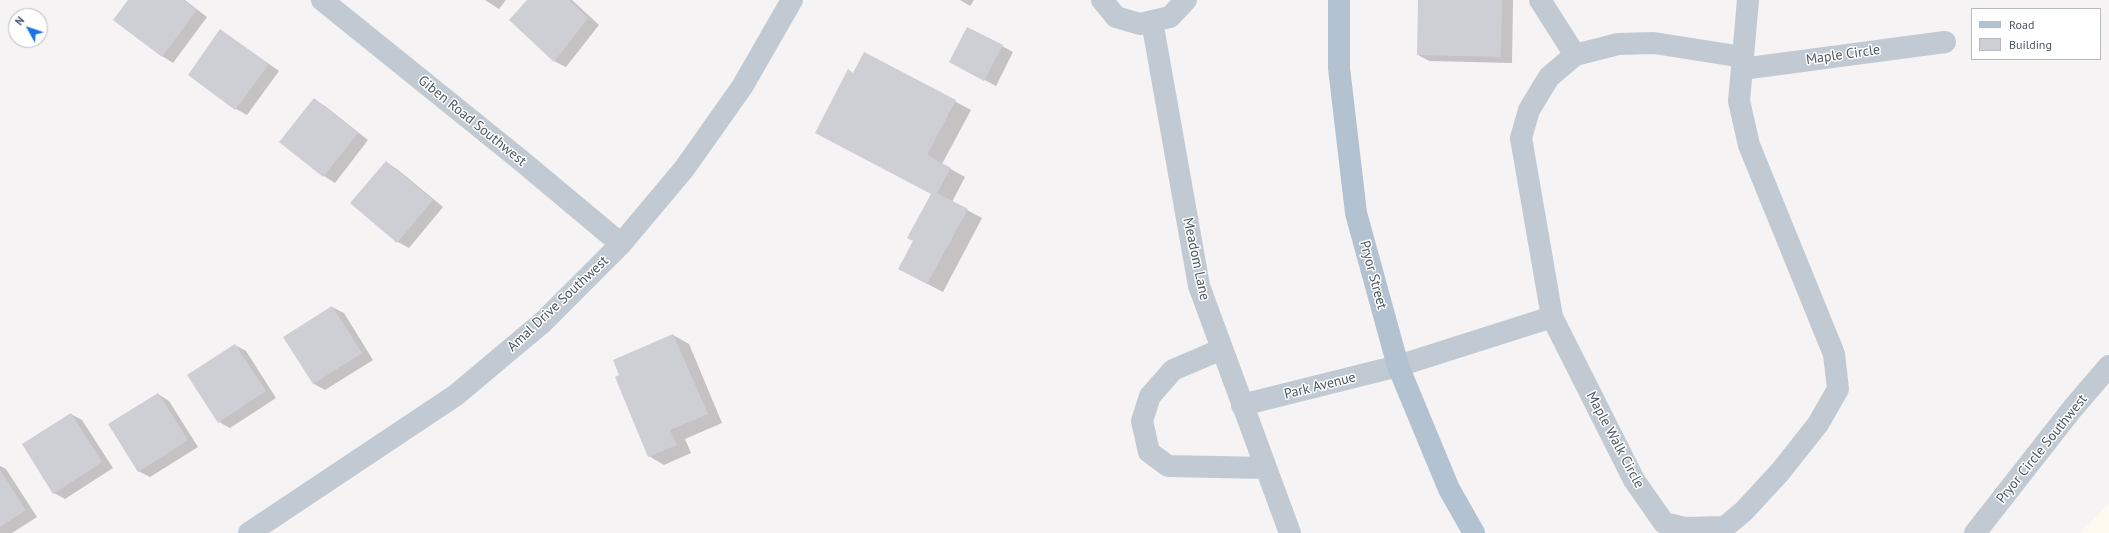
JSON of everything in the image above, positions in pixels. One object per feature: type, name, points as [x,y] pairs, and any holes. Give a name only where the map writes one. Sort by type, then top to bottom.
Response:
[{"type":"main road","name":"Pryor Street","points":[[1340,0],[1338,68],[1356,213],[1398,366],[1449,489],[1474,533]]},
{"type":"street","name":"Giben Road Southwest","points":[[322,0],[518,158],[621,244]]},
{"type":"street","name":"Amal Drive Southwest","points":[[248,533],[456,395],[543,322],[621,244],[684,169],[742,87],[792,0]]},
{"type":"street","points":[[1102,0],[1116,17],[1140,24],[1170,17],[1186,0]]},
{"type":"street","points":[[1540,0],[1575,54]]},
{"type":"street","name":"Maple Walk Circle","points":[[1742,63],[1654,43],[1618,44],[1575,54],[1549,77],[1529,110],[1521,138],[1552,317],[1634,480],[1664,523],[1684,528],[1725,527],[1744,510],[1780,472],[1818,424],[1838,389],[1834,354],[1749,145],[1739,101],[1748,0]]},
{"type":"street","name":"Meadom Lane","points":[[1152,21],[1198,286],[1290,533]]},
{"type":"street","name":"Maple Circle","points":[[1742,63],[1945,42]]},
{"type":"street","name":"Park Avenue","points":[[1242,405],[1398,366],[1552,317]]},
{"type":"street","points":[[1222,349],[1173,370],[1150,396],[1142,421],[1149,452],[1168,466],[1266,468]]},
{"type":"street","name":"Pryor Circle Southwest","points":[[1975,533],[2073,408],[2109,366]]},
{"type":"shaded area","points":[[2109,503],[2109,533],[2080,533]]},
{"type":"building","points":[[128,0],[183,0],[197,10],[162,57],[113,20]]},
{"type":"building","points":[[527,0],[569,0],[588,18],[554,62],[509,20]]},
{"type":"building","points":[[1418,0],[1502,0],[1501,57],[1417,55]]},
{"type":"building","points":[[967,27],[1003,45],[984,81],[949,62]]},
{"type":"building","points":[[220,29],[269,64],[235,110],[188,75]]},
{"type":"building","points":[[864,52],[956,100],[927,155],[951,168],[937,193],[968,209],[927,284],[898,269],[913,241],[907,238],[931,194],[815,133],[848,69],[853,73]]},
{"type":"building","points":[[314,98],[358,133],[323,177],[279,142]]},
{"type":"building","points":[[386,161],[433,200],[397,243],[350,203]]},
{"type":"building","points":[[332,306],[362,353],[313,384],[283,337]]},
{"type":"building","points":[[673,334],[708,414],[670,430],[677,445],[648,457],[615,377],[619,375],[613,360]]},
{"type":"building","points":[[235,344],[266,391],[218,423],[187,375]]},
{"type":"building","points":[[158,393],[188,440],[138,472],[108,424]]},
{"type":"building","points":[[71,413],[102,462],[53,494],[22,444]]},
{"type":"building","points":[[0,470],[26,510],[0,527]]}]
